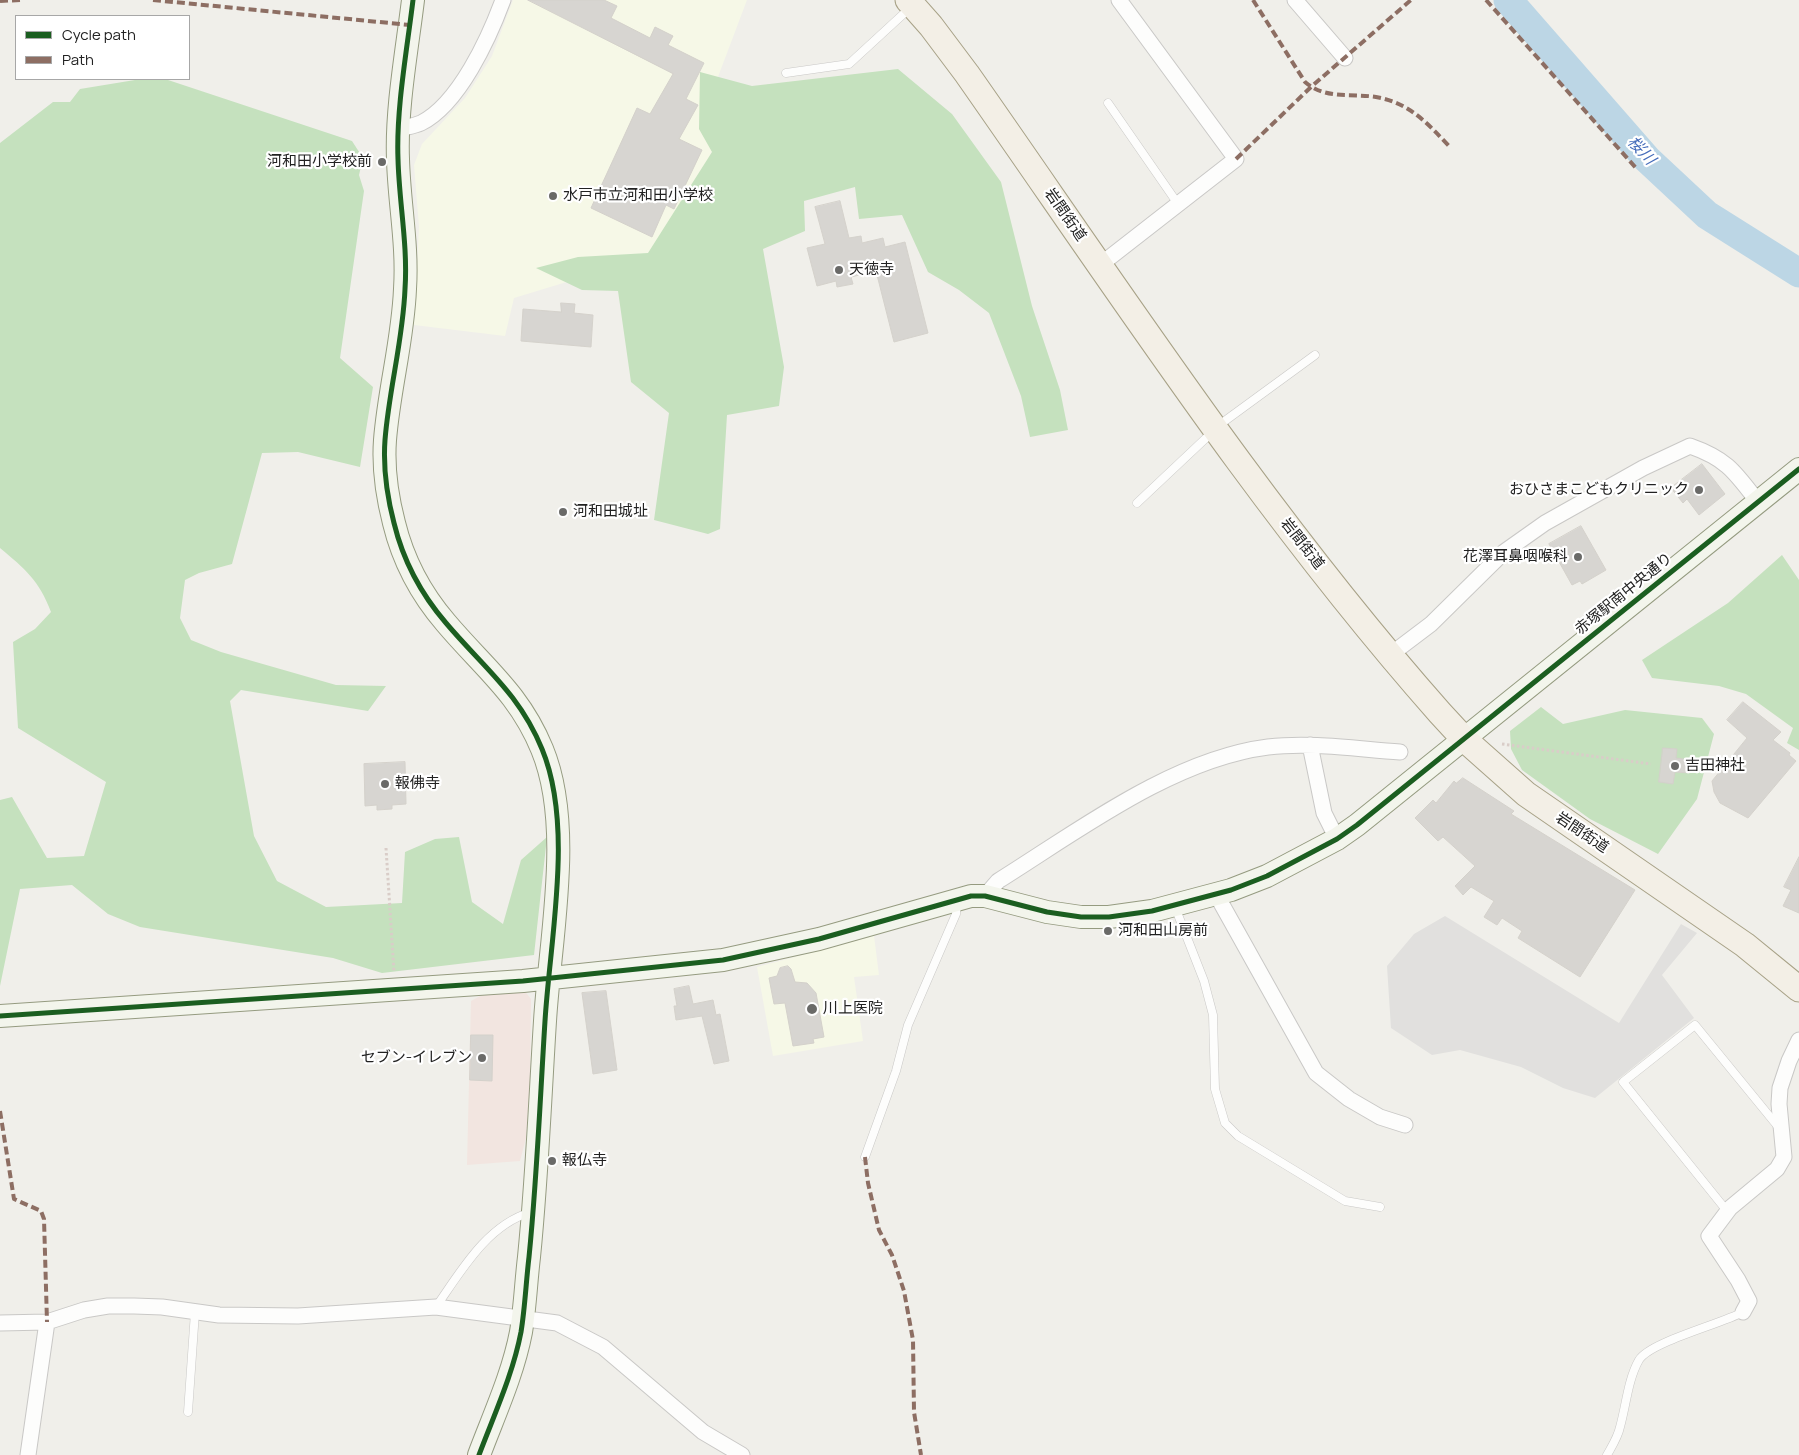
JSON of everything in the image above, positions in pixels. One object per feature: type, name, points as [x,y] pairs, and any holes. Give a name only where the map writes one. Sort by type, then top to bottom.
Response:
[{"type":"main road","name":"岩間街道","points":[[910,2],[967,74],[1214,429],[1390,655],[1464,739],[1526,794],[1745,944],[1799,989]]},
{"type":"street","points":[[413,0],[398,129],[398,158],[406,276],[403,328],[385,438],[387,490],[402,552],[414,577],[445,623],[501,680],[519,703],[534,728],[554,782],[557,805],[558,846],[533,1212],[523,1319],[512,1365],[479,1455]]},
{"type":"street","points":[[398,129],[421,123],[439,109],[456,90],[488,38],[502,0]]},
{"type":"street","points":[[1100,265],[1236,159],[1119,0]]},
{"type":"street","points":[[1295,0],[1345,58]]},
{"type":"street","points":[[1390,655],[1431,624],[1504,552],[1545,523],[1643,468],[1690,446],[1713,454],[1730,467],[1758,502]]},
{"type":"street","name":"赤塚駅南中央通り","points":[[0,1016],[396,990],[548,978],[723,960],[819,939],[958,898],[985,896],[1046,912],[1109,917],[1152,911],[1216,894],[1267,876],[1337,839],[1366,818],[1799,469]]},
{"type":"street","points":[[1310,746],[1324,813],[1337,839]]},
{"type":"street","points":[[985,896],[998,881],[1144,790],[1182,772],[1247,751],[1310,746],[1400,752]]},
{"type":"street","points":[[1216,894],[1316,1073],[1349,1099],[1380,1117],[1405,1125]]},
{"type":"street","points":[[1743,1312],[1749,1301],[1738,1280],[1709,1236],[1727,1211],[1777,1169],[1784,1157],[1779,1104],[1780,1088],[1789,1061],[1799,1040]]},
{"type":"street","points":[[0,1324],[46,1322],[84,1310],[108,1306],[162,1307],[218,1315],[298,1316],[436,1307],[557,1323],[604,1347],[703,1432],[742,1455]]},
{"type":"street","points":[[28,1455],[46,1322]]},
{"type":"lane","points":[[786,73],[849,64],[910,2]]},
{"type":"lane","points":[[1108,103],[1178,204]]},
{"type":"lane","points":[[1137,503],[1214,429],[1315,355]]},
{"type":"lane","points":[[865,1157],[896,1070],[908,1025],[956,914],[958,898]]},
{"type":"lane","points":[[1175,906],[1204,981],[1213,1014],[1215,1089],[1225,1123],[1238,1136],[1345,1201],[1380,1207]]},
{"type":"lane","points":[[1727,1211],[1622,1082],[1695,1024],[1781,1131]]},
{"type":"lane","points":[[436,1307],[476,1252],[491,1235],[520,1216],[533,1212]]},
{"type":"lane","points":[[188,1412],[195,1312]]},
{"type":"lane","points":[[1608,1455],[1620,1430],[1632,1377],[1639,1359],[1654,1347],[1693,1331],[1723,1322],[1743,1312]]},
{"type":"path","points":[[1502,744],[1651,764]]},
{"type":"path","points":[[386,848],[396,990]]},
{"type":"shaded area","name":"水戸市立河和田小学校","points":[[513,0],[747,0],[704,114],[724,126],[672,235],[639,260],[514,298],[505,336],[414,325],[419,227],[414,165],[422,144],[465,98],[492,56]]},
{"type":"shaded area","points":[[1445,916],[1619,1023],[1681,924],[1697,933],[1662,975],[1694,1018],[1595,1098],[1563,1088],[1521,1067],[1460,1050],[1432,1055],[1391,1028],[1387,966],[1414,934]]},
{"type":"shaded area","name":"川上医院","points":[[874,936],[879,975],[854,977],[863,1041],[773,1056],[757,967]]},
{"type":"shaded area","points":[[523,989],[531,999],[530,1082],[526,1138],[520,1161],[467,1165],[471,1001],[489,991]]},
{"type":"green space","points":[[898,69],[952,114],[1001,182],[1032,306],[1060,390],[1068,430],[1030,437],[1021,396],[989,313],[959,290],[928,272],[902,215],[859,219],[855,187],[804,201],[805,231],[763,249],[784,367],[779,406],[727,415],[720,529],[708,534],[654,520],[669,413],[631,382],[618,291],[582,290],[536,268],[578,257],[648,253],[712,152],[699,129],[700,72],[752,86]]},
{"type":"green space","points":[[135,80],[168,80],[352,141],[363,158],[359,175],[364,191],[340,358],[373,387],[360,467],[298,452],[262,453],[232,564],[199,573],[185,580],[180,618],[191,640],[221,652],[336,685],[386,686],[368,711],[241,690],[230,701],[254,836],[277,881],[326,907],[402,903],[405,852],[435,839],[459,837],[472,902],[503,924],[521,860],[547,837],[534,955],[382,973],[333,958],[140,927],[108,914],[72,885],[20,889],[0,986],[0,800],[12,797],[47,858],[84,856],[106,782],[18,728],[13,642],[35,629],[51,612],[36,583],[17,562],[0,548],[0,143],[53,102],[70,102],[80,89]]},
{"type":"green space","points":[[1782,555],[1799,580],[1799,750],[1787,743],[1793,728],[1746,694],[1719,686],[1652,678],[1642,660],[1728,603]]},
{"type":"green space","points":[[1541,707],[1563,724],[1625,710],[1702,718],[1714,734],[1697,799],[1658,854],[1590,819],[1522,770],[1511,749],[1510,731]]},
{"type":"building","points":[[528,0],[604,0],[617,6],[611,18],[650,38],[655,27],[673,36],[668,45],[704,63],[686,99],[698,105],[679,139],[702,150],[674,209],[666,205],[652,237],[591,208],[637,108],[650,114],[673,74]]},
{"type":"building","name":"天徳寺","points":[[840,201],[849,238],[861,236],[862,243],[883,238],[885,247],[905,242],[928,333],[894,342],[876,271],[851,277],[853,284],[837,287],[836,281],[817,286],[807,248],[825,244],[815,207]]},
{"type":"building","points":[[561,303],[575,304],[574,313],[593,315],[591,347],[521,341],[523,309],[561,312]]},
{"type":"building","name":"おひさまこどもクリニック","points":[[1702,464],[1725,494],[1699,515],[1687,499],[1683,503],[1671,488]]},
{"type":"building","name":"花澤耳鼻咽喉科","points":[[1581,526],[1606,570],[1582,584],[1580,581],[1572,585],[1549,544]]},
{"type":"building","points":[[1743,702],[1781,732],[1773,740],[1790,753],[1789,755],[1796,761],[1748,818],[1720,803],[1714,792],[1712,781],[1747,738],[1727,720]]},
{"type":"building","name":"吉田神社","points":[[1663,748],[1677,749],[1676,758],[1690,760],[1689,773],[1675,772],[1673,784],[1659,782]]},
{"type":"building","name":"報佛寺","points":[[405,762],[406,804],[392,805],[392,809],[377,810],[377,805],[365,806],[364,764]]},
{"type":"building","points":[[1463,778],[1514,811],[1511,814],[1635,890],[1580,977],[1518,938],[1522,931],[1502,918],[1497,925],[1484,917],[1494,901],[1471,887],[1463,895],[1455,886],[1475,866],[1443,837],[1438,841],[1415,818],[1433,800],[1436,803],[1454,781],[1456,783]]},
{"type":"building","points":[[1799,857],[1799,913],[1783,906],[1791,890],[1784,887]]},
{"type":"building","points":[[788,966],[791,969],[795,982],[807,983],[816,993],[824,1037],[813,1039],[814,1043],[793,1046],[785,1003],[774,1004],[769,978],[777,976],[780,968]]},
{"type":"building","points":[[689,986],[693,1004],[713,1000],[716,1015],[720,1014],[729,1061],[714,1064],[702,1016],[676,1020],[674,1006],[677,1006],[674,989]]},
{"type":"building","points":[[606,991],[617,1070],[593,1074],[582,993]]},
{"type":"building","name":"セブン-イレブン","points":[[471,1035],[493,1035],[492,1081],[470,1080]]},
{"type":"waterway","name":"桜川","points":[[1508,0],[1647,159],[1707,215],[1799,273]]},
{"type":"marked path","points":[[0,1],[20,0]]},
{"type":"marked path","points":[[153,0],[410,25]]},
{"type":"marked path","points":[[1253,0],[1305,82],[1313,88],[1330,94],[1376,97],[1399,104],[1417,115],[1449,146]]},
{"type":"marked path","points":[[1236,159],[1311,87],[1411,0]]},
{"type":"marked path","points":[[1486,0],[1636,168]]},
{"type":"marked path","points":[[0,1111],[14,1199],[41,1211],[44,1219],[47,1322]]},
{"type":"marked path","points":[[865,1157],[868,1183],[879,1230],[892,1255],[904,1291],[913,1340],[914,1412],[921,1455]]},
{"type":"cycle path","points":[[413,0],[399,120],[399,175],[406,273],[402,327],[385,440],[385,471],[388,492],[402,550],[421,588],[446,623],[512,696],[533,729],[552,779],[557,812],[558,847],[555,919],[545,1021],[534,1198],[521,1332],[508,1379],[479,1455]]},
{"type":"cycle path","points":[[0,1016],[523,981],[723,960],[819,939],[971,896],[985,896],[1047,912],[1081,917],[1109,917],[1152,911],[1231,890],[1267,876],[1337,839],[1357,825],[1799,469]]},
{"type":"place","name":"河和田小学校前","points":[[382,162]]},
{"type":"place","name":"水戸市立河和田小学校","points":[[553,196]]},
{"type":"place","name":"天徳寺","points":[[839,270]]},
{"type":"place","name":"おひさまこどもクリニック","points":[[1699,490]]},
{"type":"place","name":"河和田城址","points":[[563,512]]},
{"type":"place","name":"花澤耳鼻咽喉科","points":[[1578,557]]},
{"type":"place","name":"吉田神社","points":[[1675,766]]},
{"type":"place","name":"報佛寺","points":[[385,784]]},
{"type":"place","name":"河和田山房前","points":[[1108,931]]},
{"type":"place","name":"川上医院","points":[[812,1009]]},
{"type":"place","name":"セブン-イレブン","points":[[482,1058]]},
{"type":"place","name":"報仏寺","points":[[552,1161]]}]
